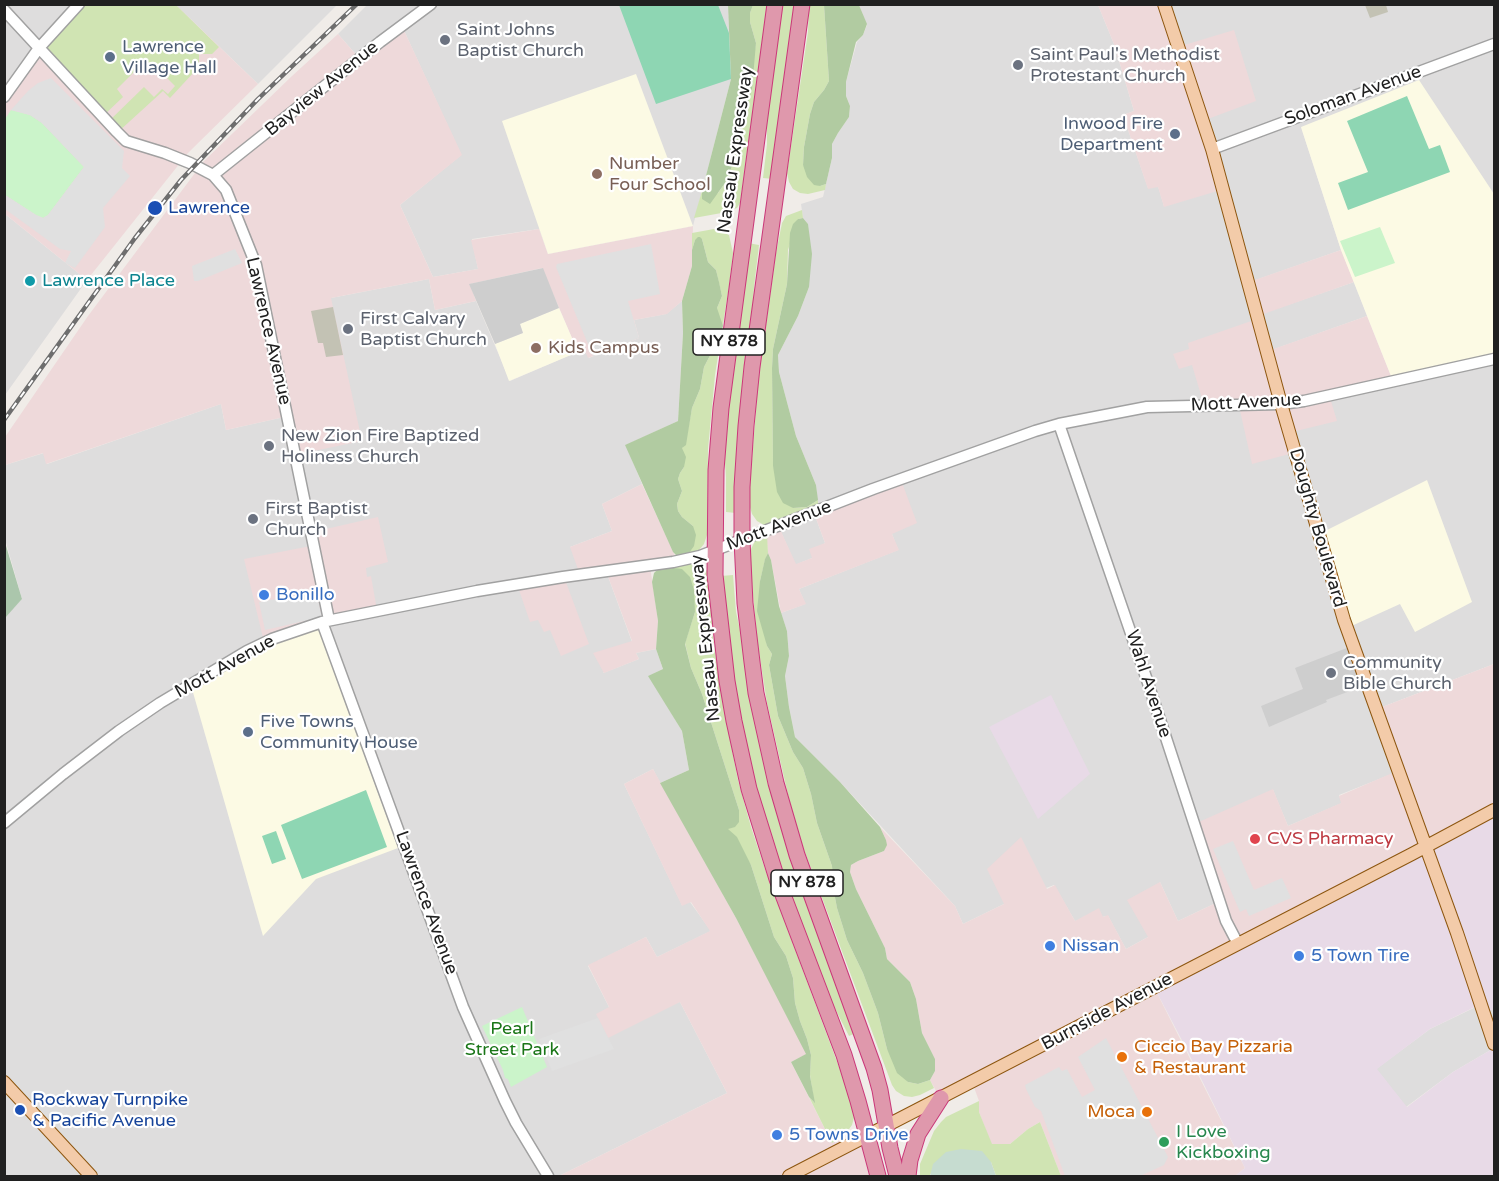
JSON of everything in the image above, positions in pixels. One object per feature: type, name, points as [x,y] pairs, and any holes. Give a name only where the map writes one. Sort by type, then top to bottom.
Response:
[{"type":"highway","name":"Nassau Expressway","points":[[775,4],[722,399],[716,470],[716,575],[727,681],[749,789],[777,879],[844,1055],[878,1176]]},
{"type":"highway","name":"NY 878","points":[[802,4],[752,367],[743,458],[744,588],[752,662],[772,769],[797,855],[874,1068],[886,1126]]},
{"type":"highway","points":[[908,1176],[918,1134],[941,1098]]},
{"type":"highway","points":[[886,1126],[897,1176]]},
{"type":"main road","name":"Doughty Boulevard","points":[[1164,4],[1212,149],[1281,404],[1344,620],[1494,1044]]},
{"type":"main road","name":"Burnside Avenue","points":[[789,1176],[1494,810]]},
{"type":"main road","points":[[4,1082],[91,1176]]},
{"type":"street","points":[[4,97],[39,48],[78,4]]},
{"type":"street","name":"Bayview Avenue","points":[[213,175],[431,4]]},
{"type":"street","name":"Lawrence Avenue","points":[[4,10],[126,141],[190,163],[213,175],[226,190],[256,265],[326,621],[463,1007],[516,1123],[548,1176]]},
{"type":"street","name":"Soloman Avenue","points":[[1212,149],[1494,44]]},
{"type":"street","name":"Mott Avenue","points":[[4,824],[63,774],[160,703],[247,651],[270,640],[326,621],[477,591],[700,556],[873,489],[1024,434],[1059,424],[1147,407],[1281,404],[1304,401],[1494,359]]},
{"type":"street","name":"Wahl Avenue","points":[[1059,424],[1148,683],[1226,921],[1238,944]]},
{"type":"shaded area","points":[[5,5],[82,5],[5,100]]},
{"type":"shaded area","points":[[176,5],[337,5],[258,84]]},
{"type":"shaded area","points":[[176,5],[258,84],[188,153],[87,280],[5,214],[5,102],[43,47]]},
{"type":"shaded area","points":[[367,5],[728,5],[731,79],[693,226],[548,254],[539,229],[472,239],[478,269],[433,277],[400,205],[461,155],[401,24],[359,58],[338,34]]},
{"type":"shaded area","points":[[859,5],[1098,5],[1114,44],[1134,111],[1123,115],[1148,188],[1158,186],[1164,206],[1180,46],[1167,5],[1494,5],[1494,195],[1301,127],[1341,250],[1250,282],[1258,315],[1354,282],[1367,316],[1269,351],[1282,404],[1494,359],[1494,664],[1377,709],[1397,772],[1339,795],[1342,803],[1288,826],[1273,790],[1218,902],[1178,921],[1160,882],[1148,937],[1126,949],[1108,916],[1075,921],[1054,885],[1004,904],[963,924],[955,906],[795,737],[785,676],[789,656],[787,631],[781,613],[805,604],[799,589],[898,550],[892,534],[818,511],[816,485],[796,436],[779,372],[778,355],[798,316],[809,287],[808,224],[803,218],[801,204],[823,197],[832,158],[832,144],[849,117],[850,106],[846,96],[846,82],[857,42],[867,25]]},
{"type":"shaded area","points":[[1098,5],[1167,5],[1181,46],[1234,30],[1256,101],[1205,120],[1224,189],[1164,207],[1158,187],[1148,189],[1123,115],[1134,111],[1114,44]]},
{"type":"shaded area","points":[[1365,5],[1386,5],[1388,12],[1370,18]]},
{"type":"shaded area","points":[[401,24],[462,155],[400,205],[433,277],[478,269],[471,240],[539,229],[548,254],[693,226],[692,266],[682,301],[667,314],[634,320],[639,338],[588,358],[584,349],[578,352],[542,268],[470,284],[476,301],[435,310],[429,279],[331,298],[362,441],[299,454],[293,415],[226,430],[221,404],[46,464],[43,453],[5,465],[5,437],[88,316],[204,161],[338,34],[359,58]]},
{"type":"shaded area","name":"Number Four School","points":[[636,74],[693,226],[548,254],[502,121]]},
{"type":"shaded area","points":[[51,78],[124,151],[122,168],[130,176],[103,208],[105,227],[75,268],[65,263],[71,251],[60,249],[5,209],[5,195],[43,218],[48,215],[84,167],[42,123],[30,115],[11,110],[38,83]]},
{"type":"shaded area","points":[[1419,80],[1494,194],[1494,359],[1393,381],[1341,250],[1301,127]]},
{"type":"shaded area","points":[[5,214],[87,280],[5,395]]},
{"type":"shaded area","points":[[651,244],[660,294],[628,301],[639,338],[593,356],[556,267],[557,264]]},
{"type":"shaded area","points":[[235,249],[242,263],[194,281],[192,266]]},
{"type":"shaded area","points":[[1341,250],[1354,282],[1258,316],[1249,282]]},
{"type":"shaded area","points":[[543,268],[559,308],[520,324],[523,333],[495,344],[469,284]]},
{"type":"shaded area","points":[[429,279],[435,310],[476,301],[510,381],[584,349],[589,358],[639,338],[634,320],[666,314],[682,301],[683,333],[678,421],[626,445],[642,484],[602,504],[612,531],[570,547],[606,571],[632,642],[603,673],[639,659],[636,653],[656,649],[663,669],[649,676],[682,731],[689,770],[660,783],[653,769],[624,784],[682,905],[690,902],[711,931],[657,957],[646,937],[588,966],[609,1007],[680,1002],[727,1093],[559,1176],[5,1176],[4,618],[22,599],[5,539],[5,465],[44,453],[47,464],[221,404],[226,430],[293,415],[331,298]]},
{"type":"shaded area","points":[[333,307],[343,355],[326,357],[323,343],[318,343],[311,311]]},
{"type":"shaded area","name":"Kids Campus","points":[[559,308],[578,352],[509,381],[495,344],[523,333],[520,324]]},
{"type":"shaded area","points":[[1367,316],[1393,381],[1282,404],[1268,351]]},
{"type":"shaded area","points":[[1257,319],[1279,403],[1204,405],[1192,365],[1179,369],[1173,354],[1189,349],[1188,343]]},
{"type":"shaded area","points":[[1330,398],[1337,421],[1292,432],[1284,407]]},
{"type":"shaded area","points":[[1239,406],[1280,406],[1293,453],[1252,464]]},
{"type":"shaded area","points":[[901,480],[917,523],[892,534],[899,550],[799,589],[806,604],[781,613],[768,553],[766,532],[779,527],[796,564],[812,558],[809,549],[825,543],[814,513]]},
{"type":"shaded area","points":[[1427,480],[1472,602],[1415,632],[1400,604],[1347,628],[1319,534]]},
{"type":"shaded area","points":[[642,484],[677,560],[650,566],[658,621],[656,649],[636,653],[639,659],[604,673],[593,653],[632,641],[606,571],[580,575],[570,547],[612,531],[602,504]]},
{"type":"shaded area","points":[[814,513],[825,543],[812,558],[795,565],[779,527]]},
{"type":"shaded area","points":[[378,517],[388,562],[366,568],[367,577],[371,576],[377,610],[265,646],[244,559],[316,545],[313,532]]},
{"type":"shaded area","points":[[564,577],[589,644],[561,656],[550,630],[544,632],[538,620],[530,622],[517,584]]},
{"type":"shaded area","points":[[316,592],[322,617],[265,630],[259,602]]},
{"type":"shaded area","points":[[318,628],[398,848],[316,879],[263,936],[192,689],[264,647]]},
{"type":"shaded area","points":[[1352,646],[1366,685],[1326,700],[1327,702],[1269,727],[1261,706],[1303,689],[1295,668]]},
{"type":"shaded area","points":[[1494,664],[1494,809],[1154,987],[1245,1168],[1235,1176],[1061,1176],[1040,1122],[1010,1144],[991,1144],[979,1112],[979,1101],[972,1082],[940,1098],[930,1080],[935,1071],[935,1059],[922,1033],[916,999],[910,982],[887,959],[885,948],[850,872],[851,865],[884,851],[886,840],[880,827],[955,906],[963,924],[1004,904],[987,869],[1021,837],[1047,889],[1055,885],[1075,921],[1099,908],[1103,917],[1108,915],[1126,949],[1148,937],[1127,900],[1160,882],[1178,921],[1218,902],[1192,825],[1273,789],[1288,826],[1341,803],[1339,796],[1397,771],[1377,709]]},
{"type":"shaded area","points":[[1051,695],[1090,774],[1038,819],[989,727]]},
{"type":"shaded area","points":[[653,769],[736,918],[807,1054],[791,1062],[832,1143],[863,1125],[879,1176],[559,1176],[727,1093],[680,1002],[608,1038],[596,1014],[609,1007],[588,965],[646,937],[657,957],[710,931],[691,902],[682,906],[624,784]]},
{"type":"shaded area","points":[[1494,809],[1494,1009],[1485,1013],[1481,1004],[1430,1029],[1377,1069],[1407,1107],[1453,1072],[1494,1048],[1494,1176],[1235,1176],[1245,1168],[1154,987]]},
{"type":"shaded area","points":[[1233,841],[1254,890],[1282,878],[1291,898],[1249,916],[1246,909],[1240,912],[1213,849]]},
{"type":"shaded area","points":[[1482,1004],[1485,1012],[1494,1009],[1494,1048],[1453,1072],[1406,1107],[1376,1069],[1430,1029]]},
{"type":"shaded area","points":[[598,1018],[614,1049],[552,1071],[539,1039]]},
{"type":"shaded area","points":[[1106,1038],[1168,1157],[1164,1165],[1140,1176],[1065,1176],[1041,1111],[1035,1107],[1025,1085],[1059,1067],[1062,1071],[1067,1069],[1082,1097],[1095,1090],[1078,1057]]},
{"type":"green space","points":[[82,4],[176,5],[219,47],[212,54],[199,54],[195,71],[170,98],[163,91],[118,132],[109,121],[144,87],[154,97],[162,89],[168,94],[175,86],[152,63],[141,72],[137,69],[117,89],[123,97],[103,116],[42,49]]},
{"type":"green space","points":[[619,5],[718,5],[729,33],[731,79],[656,104]]},
{"type":"green space","points":[[728,5],[753,5],[750,22],[756,43],[752,89],[733,164],[725,183],[710,204],[702,199],[702,191],[731,79]]},
{"type":"green space","points":[[753,5],[767,5],[740,203],[737,208],[727,212],[694,218],[702,191],[702,199],[718,193],[733,164],[744,119],[756,43],[750,22]]},
{"type":"green space","points":[[780,5],[796,5],[773,179],[763,178],[767,117]]},
{"type":"green space","points":[[809,5],[824,5],[829,81],[814,102],[810,114],[803,165],[820,186],[826,184],[825,190],[808,194],[793,189],[787,173],[808,32]]},
{"type":"green space","points":[[824,5],[859,5],[867,24],[863,35],[856,42],[846,82],[846,96],[850,106],[849,117],[832,144],[832,158],[826,184],[820,186],[814,185],[807,177],[803,165],[810,114],[814,102],[829,81]]},
{"type":"green space","points":[[1407,96],[1429,149],[1440,145],[1450,172],[1348,210],[1338,183],[1368,172],[1347,121]]},
{"type":"green space","points":[[11,110],[30,115],[42,123],[84,167],[48,215],[43,218],[5,195],[5,119]]},
{"type":"green space","points":[[802,210],[803,218],[798,219],[788,250],[787,284],[773,349],[773,466],[793,508],[807,507],[818,500],[818,506],[772,525],[764,525],[757,521],[750,507],[758,382],[782,223],[786,216]]},
{"type":"green space","points":[[803,218],[808,224],[812,254],[809,287],[798,316],[778,355],[779,372],[796,436],[816,485],[818,500],[807,507],[793,508],[783,503],[777,492],[773,466],[772,368],[773,349],[787,284],[790,233],[793,224]]},
{"type":"green space","points":[[1380,227],[1395,263],[1355,277],[1340,241]]},
{"type":"green space","points":[[714,229],[729,235],[733,253],[715,375],[708,449],[707,535],[699,550],[682,556],[693,526],[682,517],[677,504],[682,491],[678,479],[684,467],[682,448],[686,440],[692,408],[700,389],[704,367],[718,340],[717,308],[722,296],[716,270],[708,262],[702,239],[695,240],[692,250],[692,233]]},
{"type":"green space","points":[[698,237],[702,239],[708,262],[716,270],[722,296],[717,308],[723,326],[704,367],[700,389],[692,408],[686,445],[682,448],[686,457],[678,479],[682,491],[677,504],[678,511],[693,526],[696,535],[694,546],[689,553],[677,556],[673,552],[625,445],[678,421],[683,333],[682,301],[692,266],[692,250]]},
{"type":"green space","points":[[748,243],[759,245],[736,513],[726,512],[723,435]]},
{"type":"green space","points":[[767,535],[768,553],[760,581],[767,646],[772,654],[769,665],[778,716],[793,752],[803,768],[817,823],[832,866],[837,908],[847,940],[863,973],[878,1013],[887,1049],[908,1082],[918,1084],[930,1080],[934,1088],[920,1095],[904,1096],[892,1085],[803,847],[789,799],[767,703],[757,639],[750,561],[751,549],[755,541]]},
{"type":"green space","points":[[4,539],[22,599],[5,618],[4,618]]},
{"type":"green space","points":[[768,553],[779,606],[787,631],[789,656],[785,676],[795,737],[840,782],[880,827],[886,840],[887,845],[884,851],[851,865],[850,872],[885,948],[887,959],[910,982],[916,999],[922,1033],[935,1059],[935,1071],[930,1080],[918,1084],[908,1082],[897,1073],[887,1049],[878,1013],[863,973],[847,940],[837,908],[832,866],[817,823],[803,768],[793,752],[778,716],[769,665],[772,654],[767,646],[757,611],[760,581]]},
{"type":"green space","points":[[697,562],[707,571],[722,699],[738,780],[751,827],[855,1114],[852,1125],[844,1136],[832,1143],[809,1097],[814,1102],[810,1075],[811,1055],[795,1003],[793,978],[786,956],[774,937],[751,865],[727,829],[739,810],[702,694],[691,668],[685,643],[695,612],[667,567]]},
{"type":"green space","points":[[667,567],[682,569],[690,577],[694,590],[695,612],[685,644],[739,810],[739,822],[735,827],[728,829],[737,837],[751,865],[774,937],[786,956],[793,978],[795,1003],[811,1055],[810,1076],[815,1103],[809,1097],[791,1062],[806,1054],[736,918],[660,783],[689,770],[682,731],[648,676],[663,669],[656,649],[658,621],[652,582],[654,573],[658,569]]},
{"type":"green space","points":[[733,575],[736,612],[744,648],[856,1033],[849,1036],[826,991],[767,836],[739,724],[721,576]]},
{"type":"green space","points":[[366,790],[387,847],[302,879],[281,825]]},
{"type":"green space","points":[[276,831],[286,859],[272,864],[262,836]]},
{"type":"green space","name":"Pearl Street Park","points":[[522,1007],[547,1067],[511,1087],[482,1026]]},
{"type":"green space","points":[[979,1101],[979,1112],[992,1144],[1010,1144],[1040,1122],[1061,1176],[996,1176],[991,1162],[930,1174],[930,1176],[920,1176],[920,1164],[934,1131],[941,1122],[946,1117]]},
{"type":"green space","points":[[961,1149],[982,1151],[991,1162],[996,1176],[930,1176],[933,1164],[946,1152]]},
{"type":"railway","points":[[4,420],[135,238],[181,180],[258,99],[357,4]]},
{"type":"place","name":"Saint Johns Baptist Church","points":[[445,40]]},
{"type":"place","name":"Lawrence Village Hall","points":[[110,57]]},
{"type":"place","name":"Saint Paul's Methodist Protestant Church","points":[[1018,65]]},
{"type":"place","name":"Inwood Fire Department","points":[[1175,134]]},
{"type":"place","name":"Number Four School","points":[[597,174]]},
{"type":"place","name":"Lawrence","points":[[155,208]]},
{"type":"place","name":"Lawrence Place","points":[[30,281]]},
{"type":"place","name":"First Calvary Baptist Church","points":[[348,329]]},
{"type":"place","name":"Kids Campus","points":[[536,348]]},
{"type":"place","name":"New Zion Fire Baptized Holiness Church","points":[[269,446]]},
{"type":"place","name":"First Baptist Church","points":[[253,519]]},
{"type":"place","name":"Bonillo","points":[[264,595]]},
{"type":"place","name":"Community Bible Church","points":[[1331,673]]},
{"type":"place","name":"Five Towns Community House","points":[[248,732]]},
{"type":"place","name":"CVS Pharmacy","points":[[1255,839]]},
{"type":"place","name":"Nissan","points":[[1050,946]]},
{"type":"place","name":"5 Town Tire","points":[[1299,956]]},
{"type":"place","name":"Ciccio Bay Pizzaria & Restaurant","points":[[1122,1057]]},
{"type":"place","name":"Rockway Turnpike & Pacific Avenue","points":[[20,1110]]},
{"type":"place","name":"Moca","points":[[1147,1112]]},
{"type":"place","name":"5 Towns Drive","points":[[777,1135]]},
{"type":"place","name":"I Love Kickboxing","points":[[1164,1142]]}]
